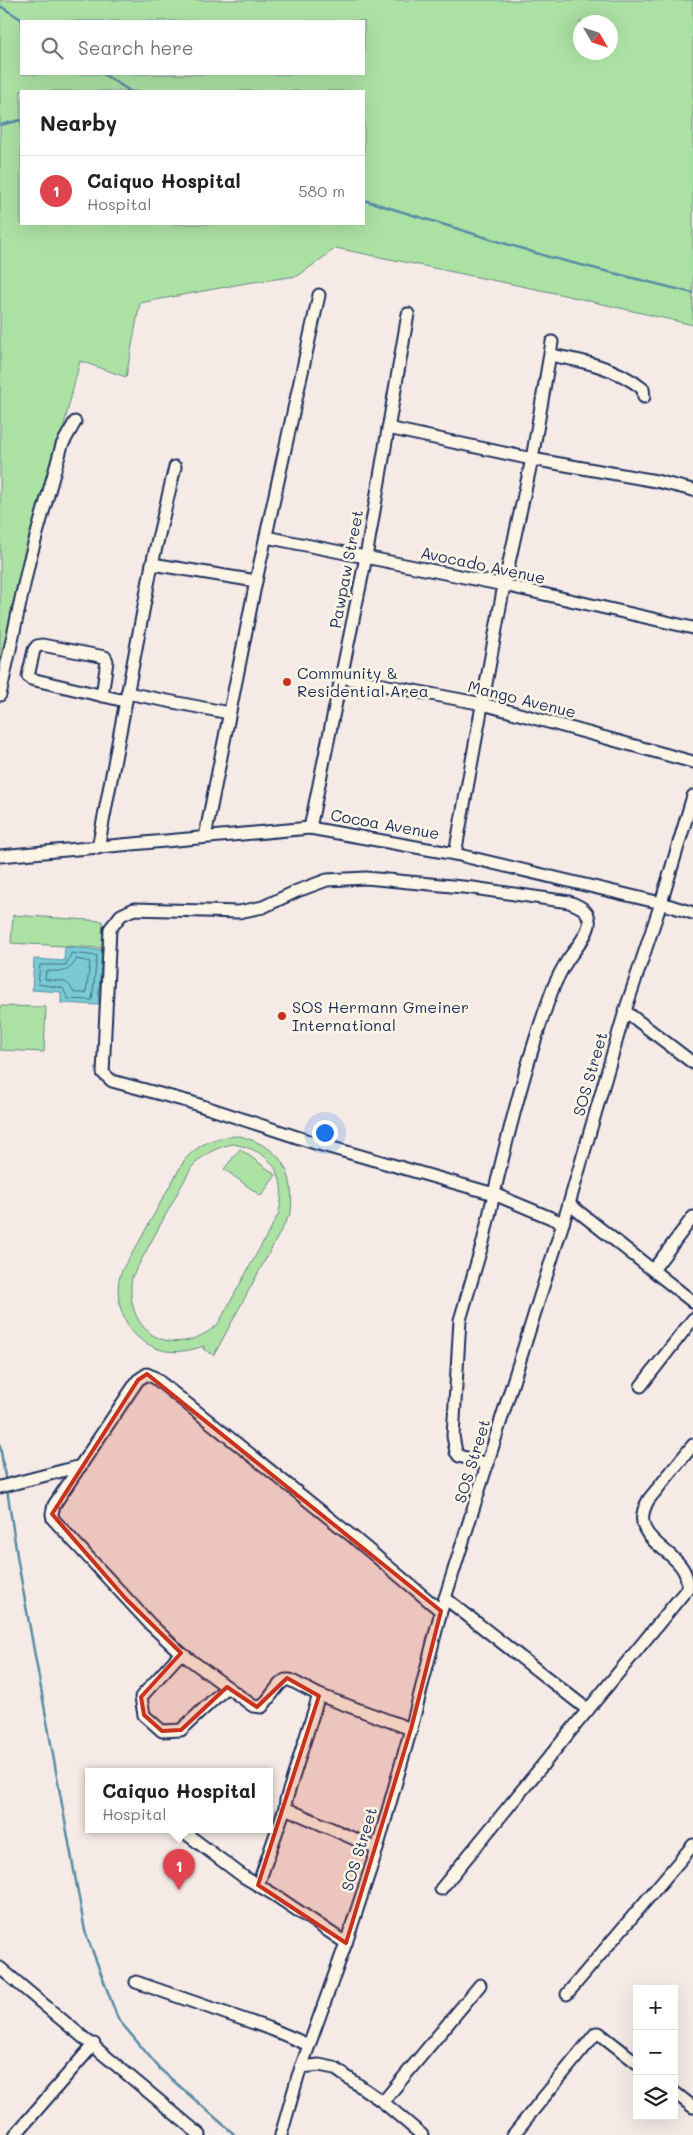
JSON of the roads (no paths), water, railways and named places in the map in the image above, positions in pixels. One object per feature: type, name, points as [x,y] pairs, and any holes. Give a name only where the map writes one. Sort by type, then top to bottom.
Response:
[{"type":"street","points":[[205,837],[256,582],[319,295]]},
{"type":"street","name":"Pawpaw Street","points":[[310,828],[366,557],[408,314]]},
{"type":"street","points":[[455,854],[504,585],[532,459],[552,342]]},
{"type":"street","points":[[550,355],[578,360],[614,370],[630,378],[643,388],[644,397]]},
{"type":"street","points":[[0,695],[28,562],[62,446],[75,422]]},
{"type":"street","points":[[388,428],[532,459],[656,481],[693,490]]},
{"type":"street","points":[[98,848],[152,564],[175,467]]},
{"type":"street","name":"Avocado Avenue","points":[[266,537],[504,585],[693,628]]},
{"type":"street","points":[[152,564],[256,582]]},
{"type":"street","points":[[102,696],[107,662],[105,657],[42,646],[37,646],[34,650],[28,676],[31,679],[102,696],[126,697],[229,713]]},
{"type":"street","name":"Mango Avenue","points":[[341,677],[483,704],[693,762]]},
{"type":"street","name":"SOS Street","points":[[281,2135],[301,2067],[346,1944],[377,1849],[411,1729],[441,1611],[569,1204],[625,1011],[661,903],[693,796]]},
{"type":"street","name":"Cocoa Avenue","points":[[0,856],[310,828],[455,854],[661,903],[693,913]]},
{"type":"street","points":[[488,1464],[459,1456],[456,1452],[453,1436],[460,1320],[483,1242],[494,1194],[512,1118],[560,972],[589,925],[587,913],[581,906],[569,902],[473,888],[366,878],[327,880],[297,891],[263,907],[239,912],[134,909],[121,915],[114,922],[110,929],[103,1067],[106,1077],[112,1081],[190,1102],[315,1143],[494,1194],[563,1223]]},
{"type":"street","points":[[625,1011],[693,1064]]},
{"type":"street","points":[[569,1204],[693,1302]]},
{"type":"street","points":[[653,1270],[693,1217]]},
{"type":"street","points":[[641,1386],[693,1319]]},
{"type":"street","points":[[411,1729],[319,1695],[290,1680],[285,1680],[262,1707],[253,1706],[181,1653],[151,1625],[53,1519],[54,1505],[138,1380],[147,1374],[156,1378],[353,1537],[441,1611]]},
{"type":"street","points":[[442,1889],[687,1589],[689,1582],[688,1570],[647,1532],[642,1522],[643,1509],[649,1499],[693,1445]]},
{"type":"street","points":[[0,1487],[81,1466]]},
{"type":"street","points":[[446,1598],[588,1710]]},
{"type":"street","points":[[181,1653],[141,1697],[144,1715],[162,1731],[181,1730],[227,1687]]},
{"type":"street","points":[[258,1885],[285,1808],[319,1695]]},
{"type":"street","points":[[285,1808],[377,1849]]},
{"type":"street","points":[[185,1833],[224,1864],[346,1944]]},
{"type":"street","points":[[567,1994],[693,1845]]},
{"type":"street","points":[[0,1968],[94,2044],[197,2134]]},
{"type":"street","points":[[136,1982],[309,2044]]},
{"type":"street","points":[[383,2102],[480,1985]]},
{"type":"street","points":[[513,2135],[596,2033],[599,2033],[633,2060]]},
{"type":"street","points":[[15,2135],[94,2044]]},
{"type":"street","points":[[301,2067],[319,2065],[334,2068],[383,2102],[422,2135]]},
{"type":"street","points":[[678,2095],[693,2107]]},
{"type":"water","points":[[65,947],[102,950],[98,1005],[61,1003],[61,992],[32,990],[34,959],[64,961]]},
{"type":"waterway","points":[[0,6],[22,20]]},
{"type":"waterway","points":[[105,75],[128,90]]},
{"type":"waterway","points":[[0,125],[20,120]]},
{"type":"waterway","points":[[365,200],[549,257],[693,293]]},
{"type":"waterway","points":[[0,1445],[6,1483]]},
{"type":"waterway","points":[[7,1489],[18,1562],[85,1931],[118,2019],[160,2069],[235,2135]]},
{"type":"place","name":"Community & Residential Area","points":[[287,682]]},
{"type":"place","name":"SOS Hermann Gmeiner International","points":[[282,1016]]},
{"type":"place","name":"Caiquo Hospital","points":[[179,1890]]}]
